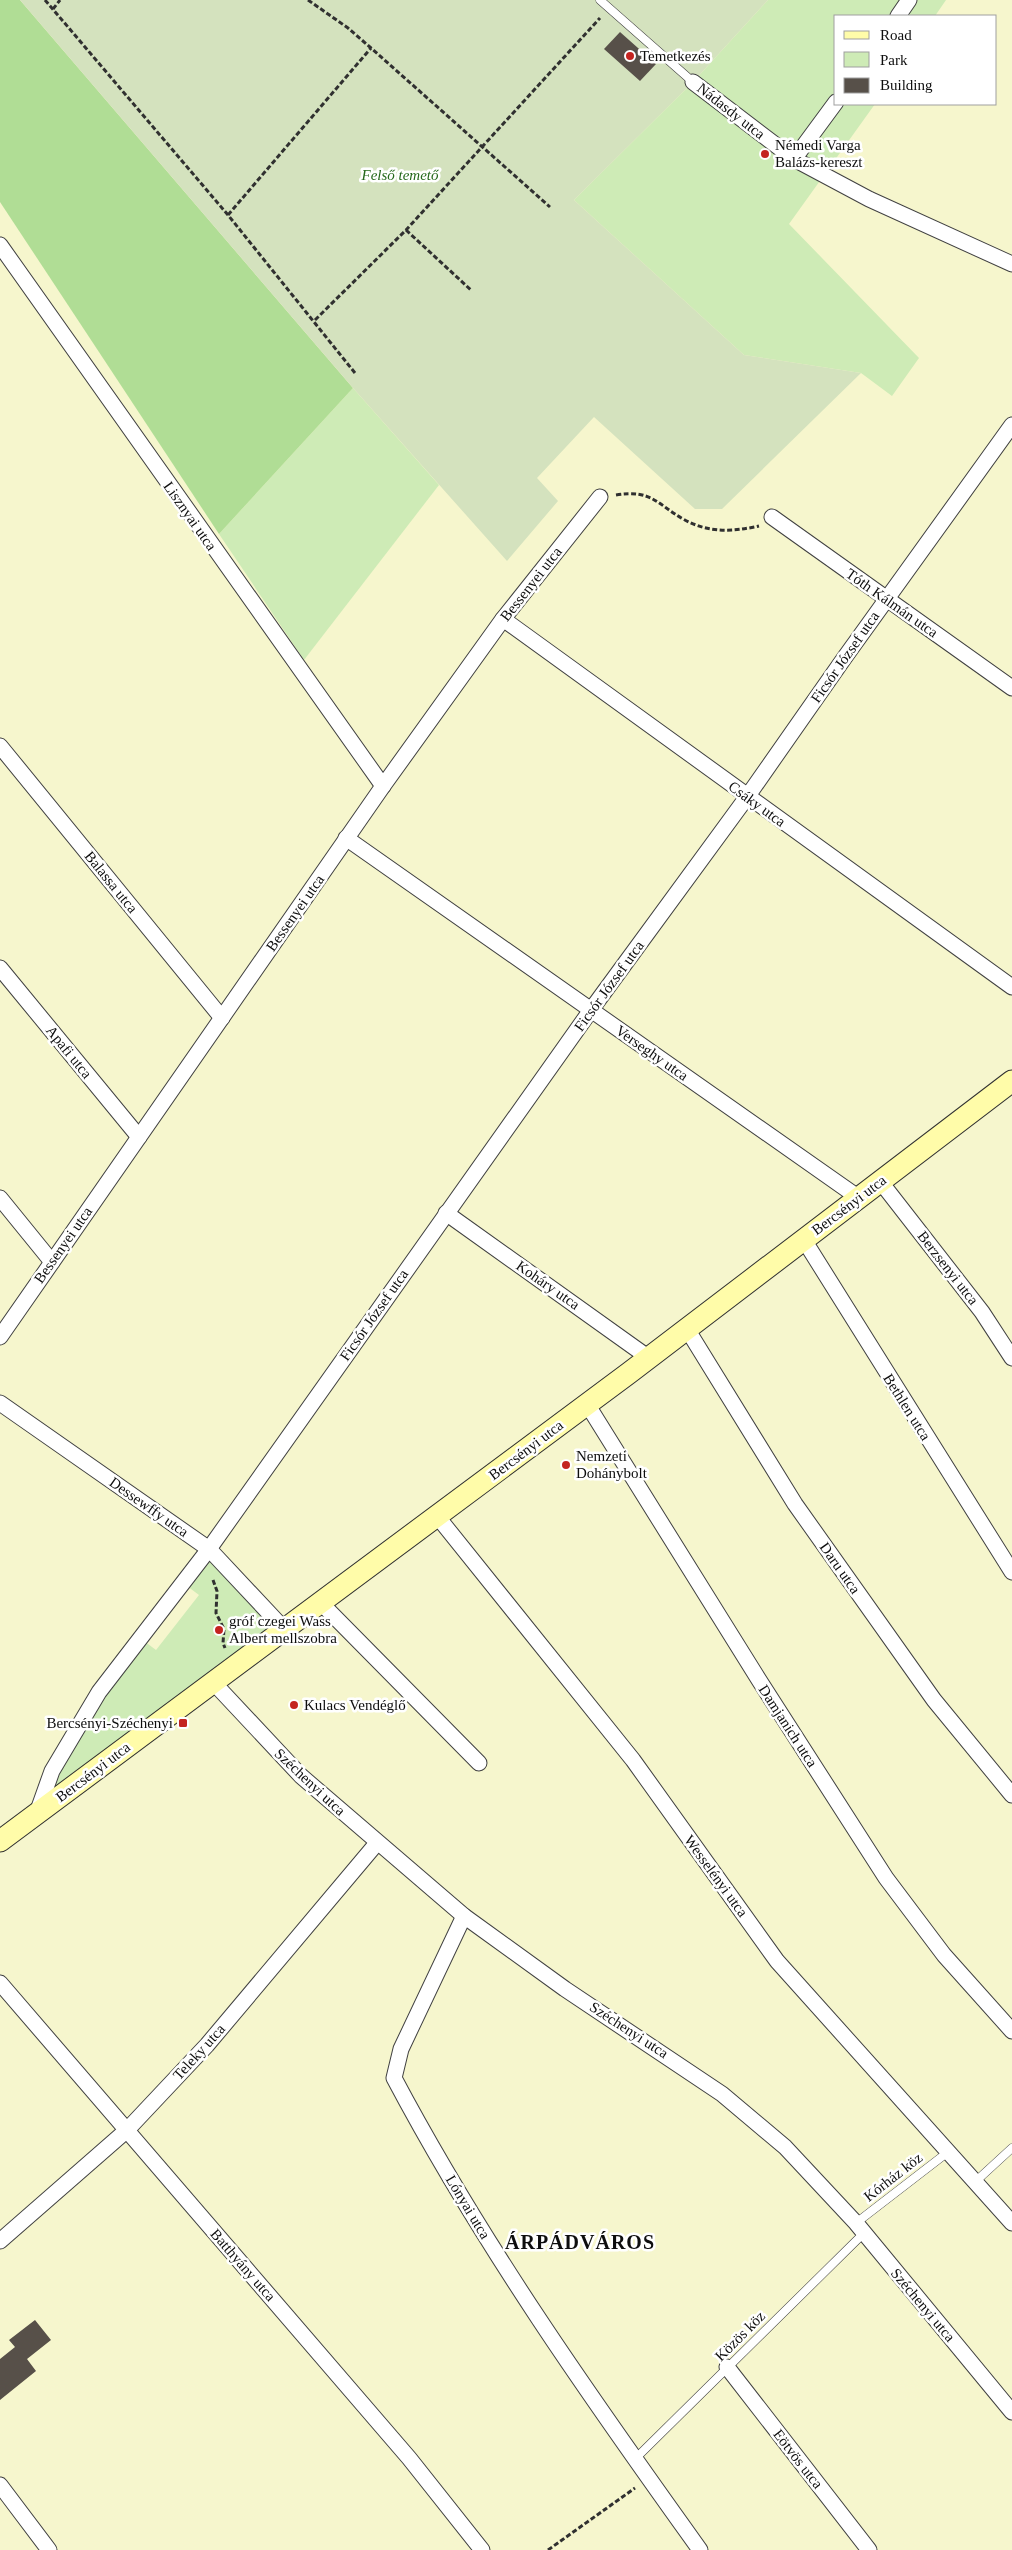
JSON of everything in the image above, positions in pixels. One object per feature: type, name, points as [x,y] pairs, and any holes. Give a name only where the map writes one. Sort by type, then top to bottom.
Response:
[{"type":"street","points":[[899,15],[910,0]]},
{"type":"street","name":"Nádasdy utca","points":[[693,82],[794,160],[869,199],[1012,264]]},
{"type":"street","points":[[794,160],[834,105]]},
{"type":"street","name":"Lisznyai utca","points":[[0,245],[383,786]]},
{"type":"street","name":"Ficsór József utca","points":[[209,1549],[591,1010],[747,797],[887,599],[1010,433]]},
{"type":"street","name":"Bessenyei utca","points":[[0,1337],[383,786],[503,619],[600,497]]},
{"type":"street","name":"Tóth Kálmán utca","points":[[772,517],[1012,688]]},
{"type":"street","name":"Csáky utca","points":[[503,619],[1012,987]]},
{"type":"street","name":"Balassa utca","points":[[0,746],[222,1018]]},
{"type":"street","name":"Verseghy utca","points":[[346,838],[859,1198]]},
{"type":"street","name":"Apafi utca","points":[[0,968],[139,1137]]},
{"type":"street","name":"Bercsényi utca","points":[[0,1841],[649,1358],[1012,1081]]},
{"type":"street","name":"Berzsenyi utca","points":[[880,1181],[982,1312],[1012,1358]]},
{"type":"street","points":[[0,1198],[52,1262]]},
{"type":"street","name":"Koháry utca","points":[[446,1213],[649,1358]]},
{"type":"street","name":"Bethlen utca","points":[[804,1240],[1012,1572]]},
{"type":"street","name":"Daru utca","points":[[687,1329],[795,1504],[934,1700],[1012,1795]]},
{"type":"street","name":"Dessewffy utca","points":[[0,1402],[209,1549],[284,1630]]},
{"type":"street","name":"Damjanich utca","points":[[587,1404],[759,1680],[886,1878],[944,1955],[1012,2031]]},
{"type":"street","name":"Wesselényi utca","points":[[437,1516],[633,1760],[777,1961],[1012,2224]]},
{"type":"street","name":"Bercsényi utca","points":[[36,1813],[52,1771],[98,1692],[209,1549]]},
{"type":"street","points":[[320,1602],[479,1763]]},
{"type":"street","name":"Széchenyi utca","points":[[212,1682],[301,1776],[464,1916],[565,1989],[722,2094],[785,2147],[860,2228],[1012,2412]]},
{"type":"street","name":"Teleky utca","points":[[0,2242],[127,2130],[208,2045],[377,1843]]},
{"type":"street","name":"Lónyai utca","points":[[464,1916],[401,2049],[394,2078],[474,2219],[550,2335],[700,2550]]},
{"type":"street","name":"Batthyány utca","points":[[0,1983],[409,2458],[482,2550]]},
{"type":"street","name":"Eötvös utca","points":[[728,2367],[869,2550]]},
{"type":"street","points":[[0,2485],[49,2550]]},
{"type":"lane","name":"Nádasdy utca","points":[[600,0],[693,82]]},
{"type":"lane","points":[[975,2182],[1012,2148]]},
{"type":"lane","name":"Kórház köz","points":[[860,2228],[948,2152]]},
{"type":"lane","name":"Közös köz","points":[[636,2458],[728,2367],[860,2228]]},
{"type":"path","points":[[45,0],[228,215],[315,320],[356,373]]},
{"type":"path","points":[[52,9],[60,0]]},
{"type":"path","points":[[308,0],[348,28],[372,48],[550,207]]},
{"type":"path","points":[[315,320],[406,230],[609,8]]},
{"type":"path","points":[[228,215],[372,48]]},
{"type":"path","points":[[406,230],[472,292]]},
{"type":"path","points":[[600,497],[622,494],[642,495],[658,500],[682,519],[714,531],[734,532],[759,526],[772,517]]},
{"type":"path","points":[[199,1562],[216,1585],[216,1613],[224,1629],[223,1642],[238,1664]]},
{"type":"path","points":[[548,2550],[650,2478]]},
{"type":"green space","points":[[0,0],[1012,0],[1012,2550],[0,2550]]},
{"type":"green space","points":[[0,0],[20,0],[353,388],[219,534],[0,202]]},
{"type":"green space","name":"Felső temető","points":[[20,0],[768,0],[693,82],[574,200],[744,355],[861,373],[722,509],[695,509],[594,417],[537,478],[558,501],[507,561],[353,388]]},
{"type":"green space","points":[[768,0],[946,0],[936,15],[834,15],[834,105],[874,105],[789,224],[919,358],[892,396],[861,373],[744,355],[574,200],[693,82]]},
{"type":"green space","points":[[353,388],[439,485],[304,660],[219,534]]},
{"type":"green space","points":[[209,1549],[284,1629],[37,1813],[43,1790],[140,1638],[156,1650],[199,1595],[183,1583]]},
{"type":"building","name":"Temetkezés","points":[[620,32],[656,64],[640,81],[604,49]]},
{"type":"building","points":[[35,2320],[51,2340],[27,2359],[36,2371],[0,2400],[0,2359],[15,2347],[9,2340]]},
{"type":"place","name":"Temetkezés","points":[[630,56]]},
{"type":"place","name":"Némedi Varga Balázs-kereszt","points":[[765,154]]},
{"type":"place","name":"Nemzeti Dohánybolt","points":[[566,1465]]},
{"type":"place","name":"gróf czegei Wass Albert mellszobra","points":[[219,1630]]},
{"type":"place","name":"Kulacs Vendéglő","points":[[294,1705]]},
{"type":"place","name":"Bercsényi-Széchenyi","points":[[183,1723]]},
{"type":"district","name":"ÁRPÁDVÁROS","points":[[580,2242]]}]
